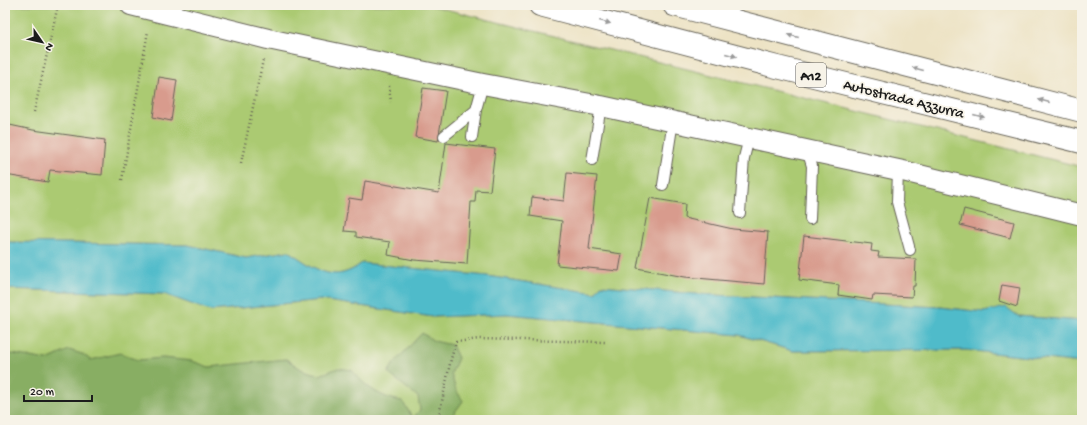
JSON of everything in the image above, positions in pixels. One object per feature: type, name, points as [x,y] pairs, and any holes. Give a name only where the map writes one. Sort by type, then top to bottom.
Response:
[{"type":"highway","name":"Autostrada Azzurra","points":[[540,5],[773,66],[1082,142]]},
{"type":"highway","name":"Autostrada Azzurra","points":[[674,5],[1082,111]]},
{"type":"street","points":[[131,5],[268,39],[483,84],[601,106],[898,170],[1082,215]]},
{"type":"lane","points":[[472,137],[476,110],[483,84]]},
{"type":"lane","points":[[592,160],[601,106]]},
{"type":"lane","points":[[444,136],[476,110]]},
{"type":"lane","points":[[663,185],[673,121]]},
{"type":"lane","points":[[740,213],[744,158],[749,138]]},
{"type":"lane","points":[[807,150],[812,166],[810,219]]},
{"type":"lane","points":[[898,170],[897,202],[910,250]]},
{"type":"path","points":[[34,112],[58,5]]},
{"type":"path","points":[[122,180],[152,10]]},
{"type":"path","points":[[241,163],[268,39]]},
{"type":"path","points":[[438,420],[456,342],[479,339],[605,342]]},
{"type":"green space","points":[[5,5],[429,5],[1082,167],[1082,321],[1018,316],[1006,308],[984,312],[939,307],[696,294],[601,285],[595,293],[487,276],[362,263],[352,270],[333,274],[316,268],[288,251],[246,258],[188,245],[5,242]]},
{"type":"green space","points":[[5,289],[164,294],[211,311],[321,300],[433,317],[507,314],[739,335],[793,351],[966,350],[1082,363],[1082,420],[5,420]]},
{"type":"green space","points":[[422,333],[434,341],[452,345],[458,358],[451,374],[456,390],[463,401],[449,420],[5,420],[5,355],[13,354],[47,360],[69,350],[82,354],[91,360],[120,353],[138,360],[163,358],[192,361],[209,367],[286,359],[301,369],[320,375],[338,368],[352,370],[362,382],[374,391],[394,400],[402,401],[413,418],[420,410],[418,397],[388,373],[394,363]]},
{"type":"water","points":[[5,242],[188,245],[246,258],[288,251],[316,268],[333,274],[352,270],[362,263],[487,276],[595,293],[601,285],[696,294],[939,307],[984,312],[1006,307],[1018,316],[1082,321],[1082,363],[966,350],[793,351],[739,335],[507,314],[433,317],[321,300],[210,311],[164,294],[5,289]]},
{"type":"building","points":[[159,77],[177,80],[171,121],[153,117]]},
{"type":"building","points":[[423,88],[446,91],[438,141],[415,137]]},
{"type":"building","points":[[5,124],[33,130],[105,140],[102,175],[50,170],[48,182],[5,175]]},
{"type":"building","points":[[446,143],[495,149],[490,191],[476,190],[475,202],[471,202],[467,264],[414,260],[388,255],[390,242],[356,237],[356,232],[344,231],[349,198],[362,200],[365,181],[439,193]]},
{"type":"building","points":[[567,173],[597,176],[589,249],[622,254],[619,271],[557,265],[562,221],[530,216],[532,197],[564,201]]},
{"type":"building","points":[[650,198],[685,204],[684,218],[733,229],[768,232],[764,284],[685,277],[637,268]]},
{"type":"building","points":[[964,209],[1014,222],[1010,238],[960,225]]},
{"type":"building","points":[[804,236],[872,244],[871,251],[879,252],[878,257],[916,259],[915,286],[913,286],[912,297],[873,295],[872,300],[838,295],[839,285],[799,280]]},
{"type":"building","points":[[1002,285],[1020,288],[1017,307],[999,301]]}]
